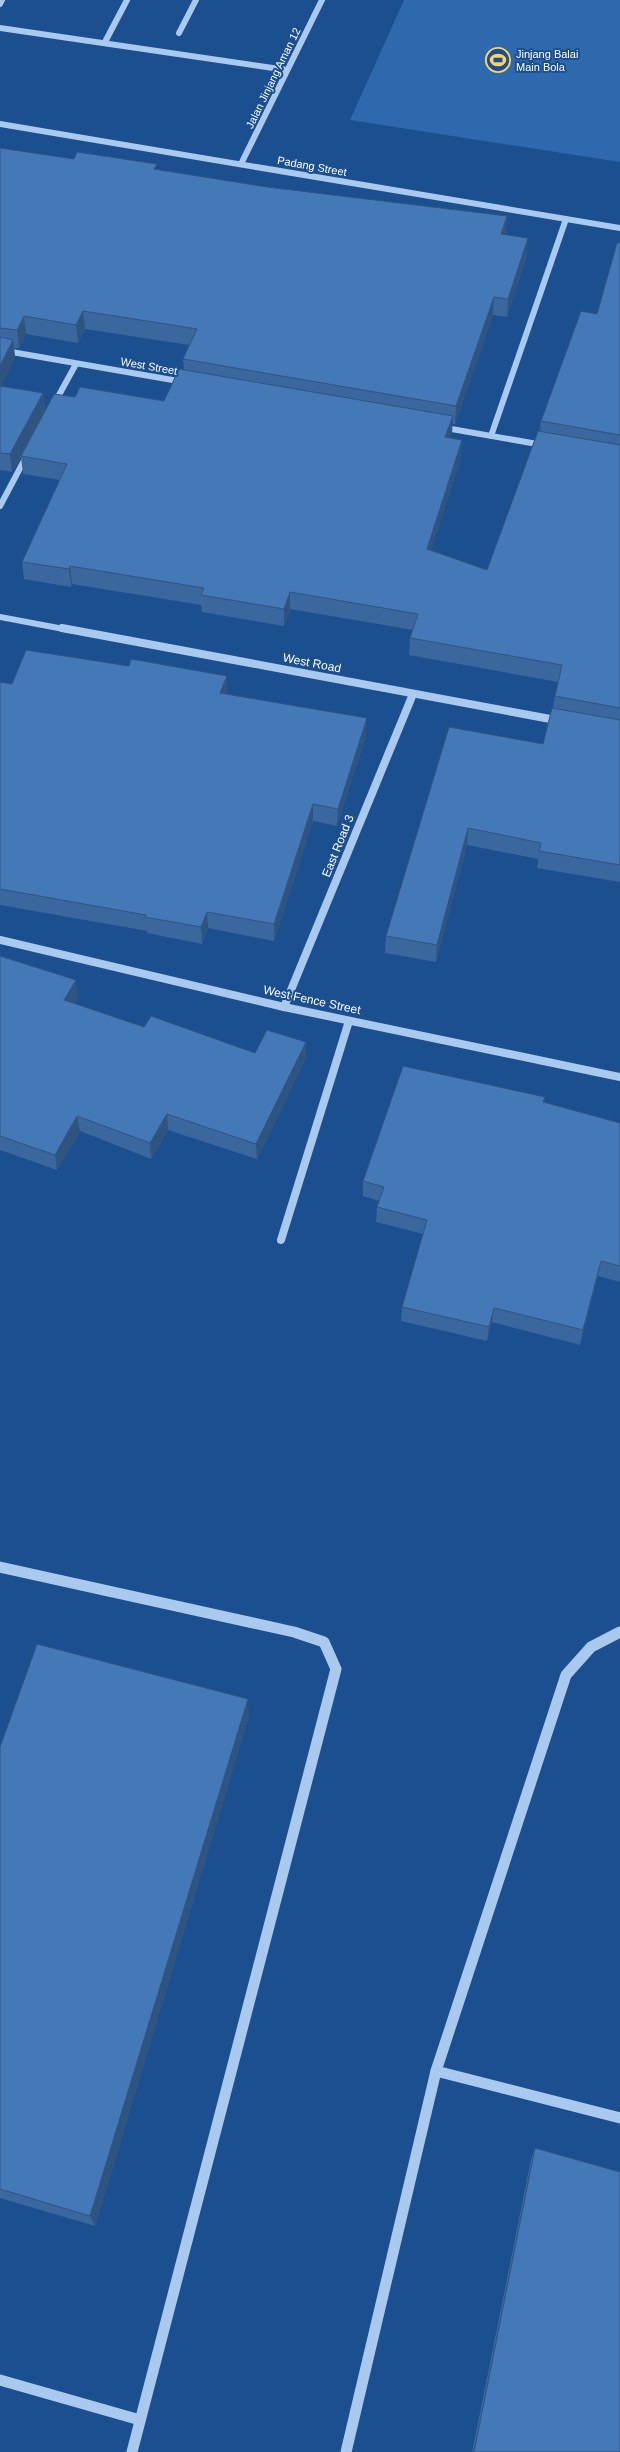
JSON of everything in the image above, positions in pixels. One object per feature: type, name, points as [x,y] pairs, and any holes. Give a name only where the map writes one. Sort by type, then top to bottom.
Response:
[{"type":"street","points":[[0,4],[2,0]]},
{"type":"street","points":[[105,42],[128,0]]},
{"type":"street","points":[[179,33],[196,0]]},
{"type":"street","name":"Jalan Jinjang Aman 12","points":[[242,164],[322,0]]},
{"type":"street","points":[[0,28],[287,70]]},
{"type":"street","name":"Padang Street","points":[[0,124],[620,228]]},
{"type":"street","points":[[491,436],[566,219]]},
{"type":"street","name":"West Street","points":[[0,350],[192,384]]},
{"type":"street","points":[[49,414],[76,364]]},
{"type":"street","points":[[433,426],[556,447]]},
{"type":"street","points":[[0,506],[31,447]]},
{"type":"street","name":"West Road","points":[[0,617],[573,723]]},
{"type":"street","name":"East Road 3","points":[[284,1007],[413,694]]},
{"type":"street","name":"West Fence Street","points":[[0,940],[284,1007],[620,1077]]},
{"type":"street","points":[[281,1240],[350,1021]]},
{"type":"street","points":[[0,1568],[294,1632],[324,1642],[336,1669],[132,2452]]},
{"type":"street","points":[[346,2452],[436,2071],[566,1675],[591,1646],[620,1632]]},
{"type":"street","points":[[436,2071],[620,2118]]},
{"type":"street","points":[[0,2380],[140,2420]]},
{"type":"shaded area","name":"Jinjang Balai Main Bola","points":[[404,0],[620,0],[620,162],[350,120]]},
{"type":"building","points":[[0,148],[74,159],[77,152],[157,164],[154,169],[267,187],[507,216],[501,234],[528,238],[508,299],[494,297],[456,406],[183,359],[197,329],[83,311],[76,325],[24,316],[17,330],[0,328]]},
{"type":"building","points":[[617,243],[620,243],[620,435],[541,421],[581,311],[597,314]]},
{"type":"building","points":[[0,337],[13,340],[0,366]]},
{"type":"building","points":[[179,369],[453,416],[445,437],[462,440],[427,549],[487,570],[538,431],[620,445],[620,708],[555,696],[562,665],[410,638],[418,614],[290,592],[284,609],[201,595],[204,588],[70,566],[69,569],[22,562],[67,464],[21,456],[54,394],[75,397],[80,387],[164,401]]},
{"type":"building","points":[[0,386],[43,393],[10,454],[0,453]]},
{"type":"building","points":[[26,650],[129,666],[131,659],[227,676],[220,693],[367,718],[338,809],[313,804],[274,924],[207,912],[201,927],[145,917],[146,915],[0,889],[0,682],[12,684]]},
{"type":"building","points":[[552,708],[620,720],[620,865],[539,851],[541,843],[468,828],[437,945],[386,936],[449,727],[543,744]]},
{"type":"building","points":[[0,956],[76,980],[64,1000],[144,1027],[151,1016],[255,1053],[267,1030],[306,1042],[256,1144],[167,1114],[150,1143],[77,1116],[55,1155],[0,1136]]},
{"type":"building","points":[[403,1066],[545,1097],[543,1102],[620,1123],[620,1266],[601,1261],[583,1330],[494,1308],[489,1327],[402,1307],[427,1220],[377,1207],[384,1187],[363,1181]]},
{"type":"building","points":[[37,1644],[248,1699],[90,2216],[0,2189],[0,1747]]},
{"type":"building","points":[[535,2148],[620,2172],[620,2452],[474,2452]]},
{"type":"place","name":"Jinjang Balai Main Bola","points":[[498,60]]}]
